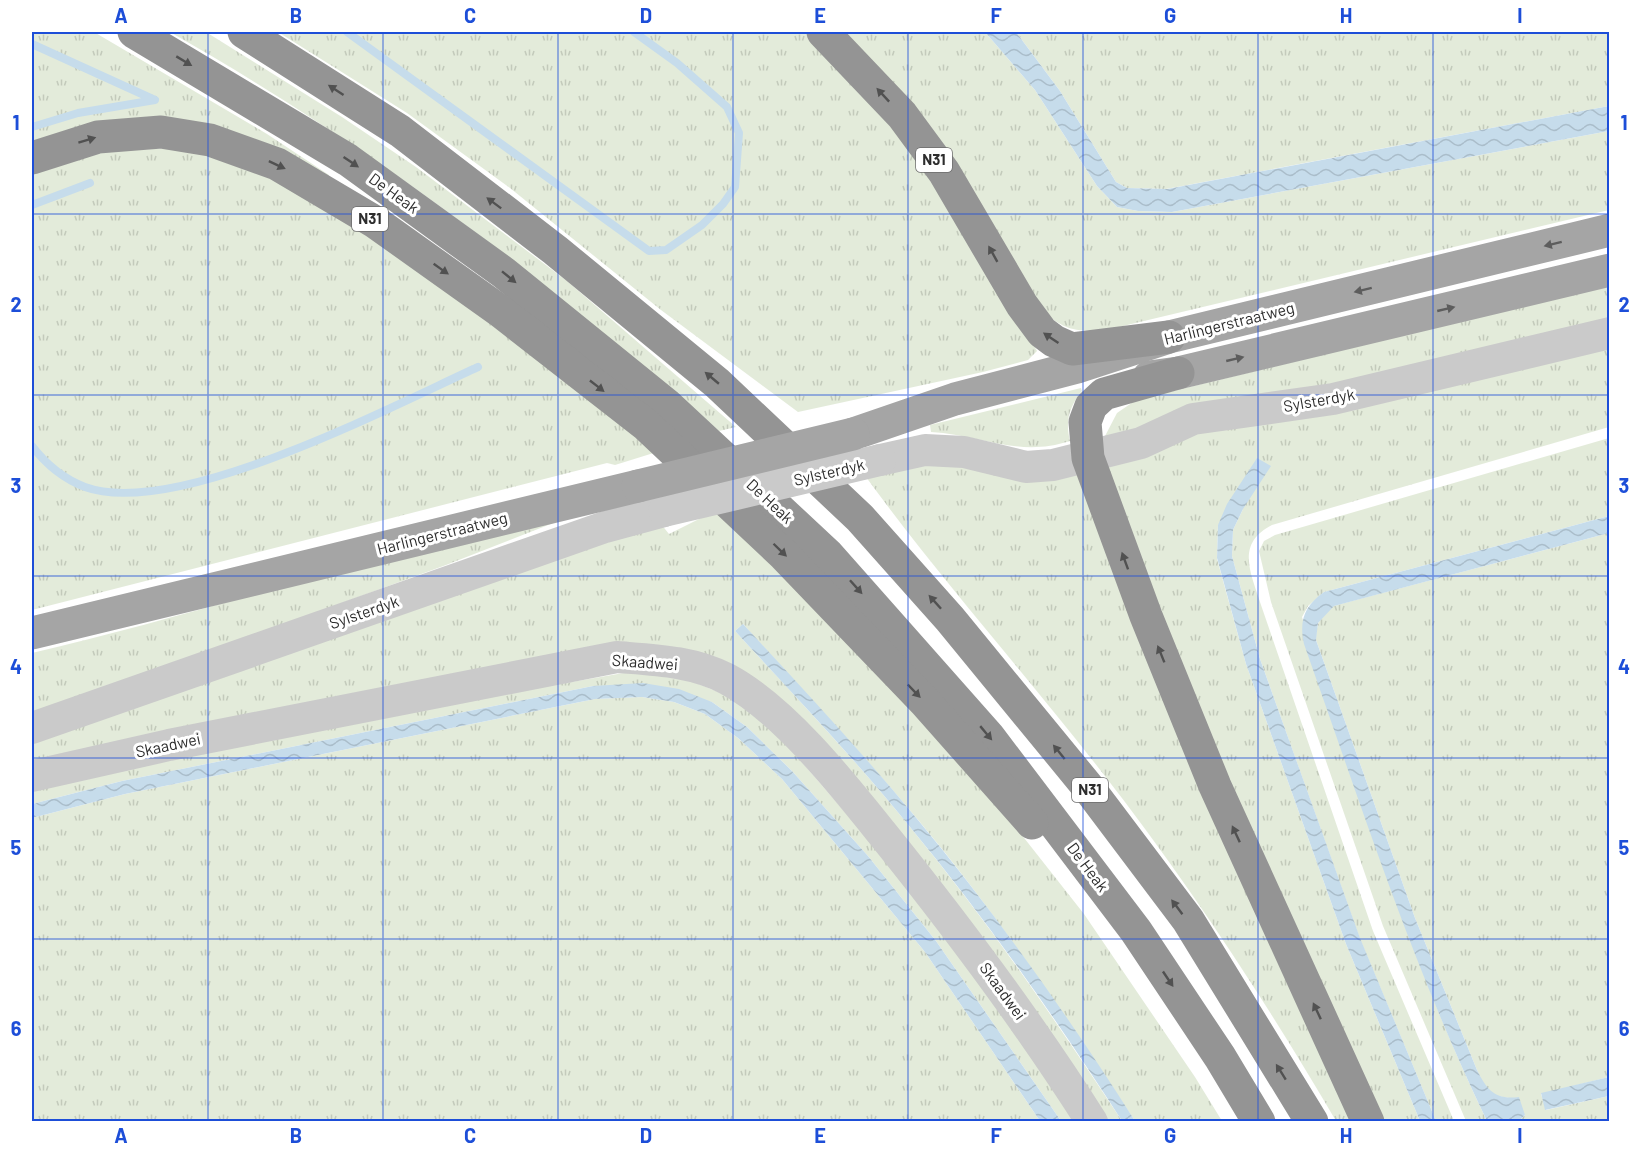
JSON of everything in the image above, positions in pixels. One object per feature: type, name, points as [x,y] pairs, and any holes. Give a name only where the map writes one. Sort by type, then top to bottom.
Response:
[{"type":"highway","name":"De Heak","points":[[134,32],[348,160],[504,273],[667,405],[827,554],[989,737],[1136,931],[1220,1057],[1259,1122]]},
{"type":"highway","name":"N31","points":[[244,32],[400,131],[555,250],[717,383],[860,518],[950,619],[1079,777],[1188,920],[1312,1122]]},
{"type":"highway","name":"N31","points":[[823,32],[902,115],[944,172],[1022,305],[1042,332],[1054,341],[1072,349],[1169,337]]},
{"type":"highway","name":"N31","points":[[32,158],[98,137],[160,132],[210,140],[277,164],[375,222],[500,310],[646,425],[784,555],[925,702],[1005,795],[1136,931]]},
{"type":"highway","points":[[1179,373],[1104,394],[1091,406],[1085,422],[1088,458],[1146,616],[1215,786],[1368,1122]]},
{"type":"main road","name":"Harlingerstraatweg","points":[[853,434],[955,399],[1077,367],[1169,337],[1610,230]]},
{"type":"main road","name":"Harlingerstraatweg","points":[[32,633],[853,434],[964,417],[1095,384],[1179,373],[1610,270]]},
{"type":"street","name":"Sylsterdyk","points":[[32,728],[605,527],[664,511],[925,450],[964,452],[1026,467],[1053,465],[1141,443],[1193,419],[1334,399],[1610,333]]},
{"type":"street","name":"Skaadwei","points":[[32,776],[180,742],[617,657],[678,661],[727,679],[785,721],[856,801],[947,914],[1055,1064],[1092,1122]]},
{"type":"green space","points":[[32,32],[94,32],[267,134],[329,175],[325,179],[199,130],[32,151]]},
{"type":"green space","points":[[170,32],[206,32],[342,117],[416,167],[567,281],[736,427],[719,431],[534,277],[402,179],[311,117]]},
{"type":"green space","points":[[278,32],[812,32],[896,122],[980,249],[1037,351],[1028,360],[983,372],[798,412],[661,310],[510,188],[407,113]]},
{"type":"green space","points":[[829,32],[985,32],[1035,90],[1097,186],[1117,207],[1138,211],[1172,212],[1609,131],[1609,210],[1102,331],[1077,330],[1064,326],[1043,311]]},
{"type":"green space","points":[[1016,32],[1609,32],[1609,106],[1166,189],[1127,188],[1116,182],[1060,91]]},
{"type":"green space","points":[[175,148],[224,158],[270,175],[363,227],[660,451],[615,465],[607,463],[32,610],[32,175],[88,152]]},
{"type":"green space","points":[[1609,285],[1609,322],[1164,421],[1104,438],[1117,413],[1136,400]]},
{"type":"green space","points":[[1609,343],[1609,427],[1272,525],[1260,533],[1253,541],[1250,550],[1250,571],[1253,582],[1373,931],[1454,1121],[1436,1121],[1360,939],[1260,659],[1232,556],[1233,530],[1243,509],[1218,525],[1217,559],[1246,664],[1346,944],[1420,1121],[1378,1121],[1264,878],[1104,465],[1172,439]]},
{"type":"green space","points":[[1081,388],[1082,391],[1069,415],[1070,441],[1051,446],[1017,446],[931,432],[930,425]]},
{"type":"green space","points":[[1609,438],[1609,516],[1324,592],[1308,606],[1302,617],[1409,936],[1459,1060],[1487,1121],[1466,1121],[1383,926],[1271,602],[1259,551],[1264,541],[1275,535]]},
{"type":"green space","points":[[897,465],[1081,468],[1356,1121],[1336,1121],[1253,986],[1164,855],[1101,771],[921,549],[863,473]]},
{"type":"green space","points":[[725,506],[830,613],[1021,834],[1084,914],[1195,1077],[1222,1121],[1135,1121],[1084,1044],[977,893],[876,771],[743,624],[735,631],[868,777],[939,862],[994,935],[1122,1121],[1107,1121],[974,927],[699,654],[32,763],[32,738],[661,524],[669,534]]},
{"type":"green space","points":[[561,520],[446,565],[32,716],[32,653],[362,565],[494,533]]},
{"type":"green space","points":[[1609,533],[1609,1077],[1541,1094],[1546,1110],[1609,1096],[1609,1121],[1519,1121],[1525,1115],[1509,1098],[1497,1096],[1486,1089],[1477,1070],[1415,918],[1316,640],[1317,629],[1322,616],[1333,606]]},
{"type":"green space","points":[[635,671],[684,678],[728,696],[775,731],[926,906],[1079,1121],[1061,1121],[936,941],[868,856],[792,771],[747,727],[712,702],[593,686],[122,781],[32,804],[32,786],[370,717]]},
{"type":"green space","points":[[642,697],[674,702],[705,714],[738,738],[782,779],[925,952],[1040,1121],[32,1122],[32,818],[125,794],[595,699]]},
{"type":"water","points":[[985,32],[1016,32],[1060,91],[1116,182],[1127,188],[1167,189],[1609,106],[1609,131],[1172,212],[1138,211],[1117,207],[1097,186],[1035,90]]},
{"type":"water","points":[[1257,458],[1271,466],[1243,509],[1233,530],[1232,556],[1260,659],[1360,938],[1436,1121],[1420,1121],[1346,944],[1246,664],[1217,558],[1218,525],[1227,504]]},
{"type":"water","points":[[1609,516],[1609,533],[1334,606],[1318,623],[1316,640],[1415,918],[1477,1070],[1484,1083],[1493,1092],[1504,1097],[1519,1097],[1525,1115],[1519,1121],[1487,1121],[1435,1005],[1389,886],[1304,644],[1303,621],[1312,603],[1324,592]]},
{"type":"water","points":[[743,624],[854,745],[976,892],[1084,1043],[1135,1121],[1122,1121],[1020,971],[910,827],[846,752],[735,631]]},
{"type":"water","points":[[643,683],[679,689],[712,702],[747,727],[792,771],[868,856],[936,941],[1061,1121],[1040,1121],[925,952],[782,779],[738,738],[705,714],[674,702],[642,697],[595,699],[125,794],[32,818],[32,804],[122,781],[593,686]]},
{"type":"water","points":[[1609,1077],[1609,1096],[1545,1110],[1541,1093]]},
{"type":"waterway","points":[[347,32],[649,251],[666,250],[702,225],[723,204],[735,187],[739,133],[727,107],[677,63],[634,32]]},
{"type":"waterway","points":[[32,44],[155,100],[78,113],[32,127]]},
{"type":"waterway","points":[[32,205],[90,183]]},
{"type":"waterway","points":[[32,446],[56,470],[85,487],[124,493],[172,488],[226,474],[283,454],[340,431],[478,367]]}]
